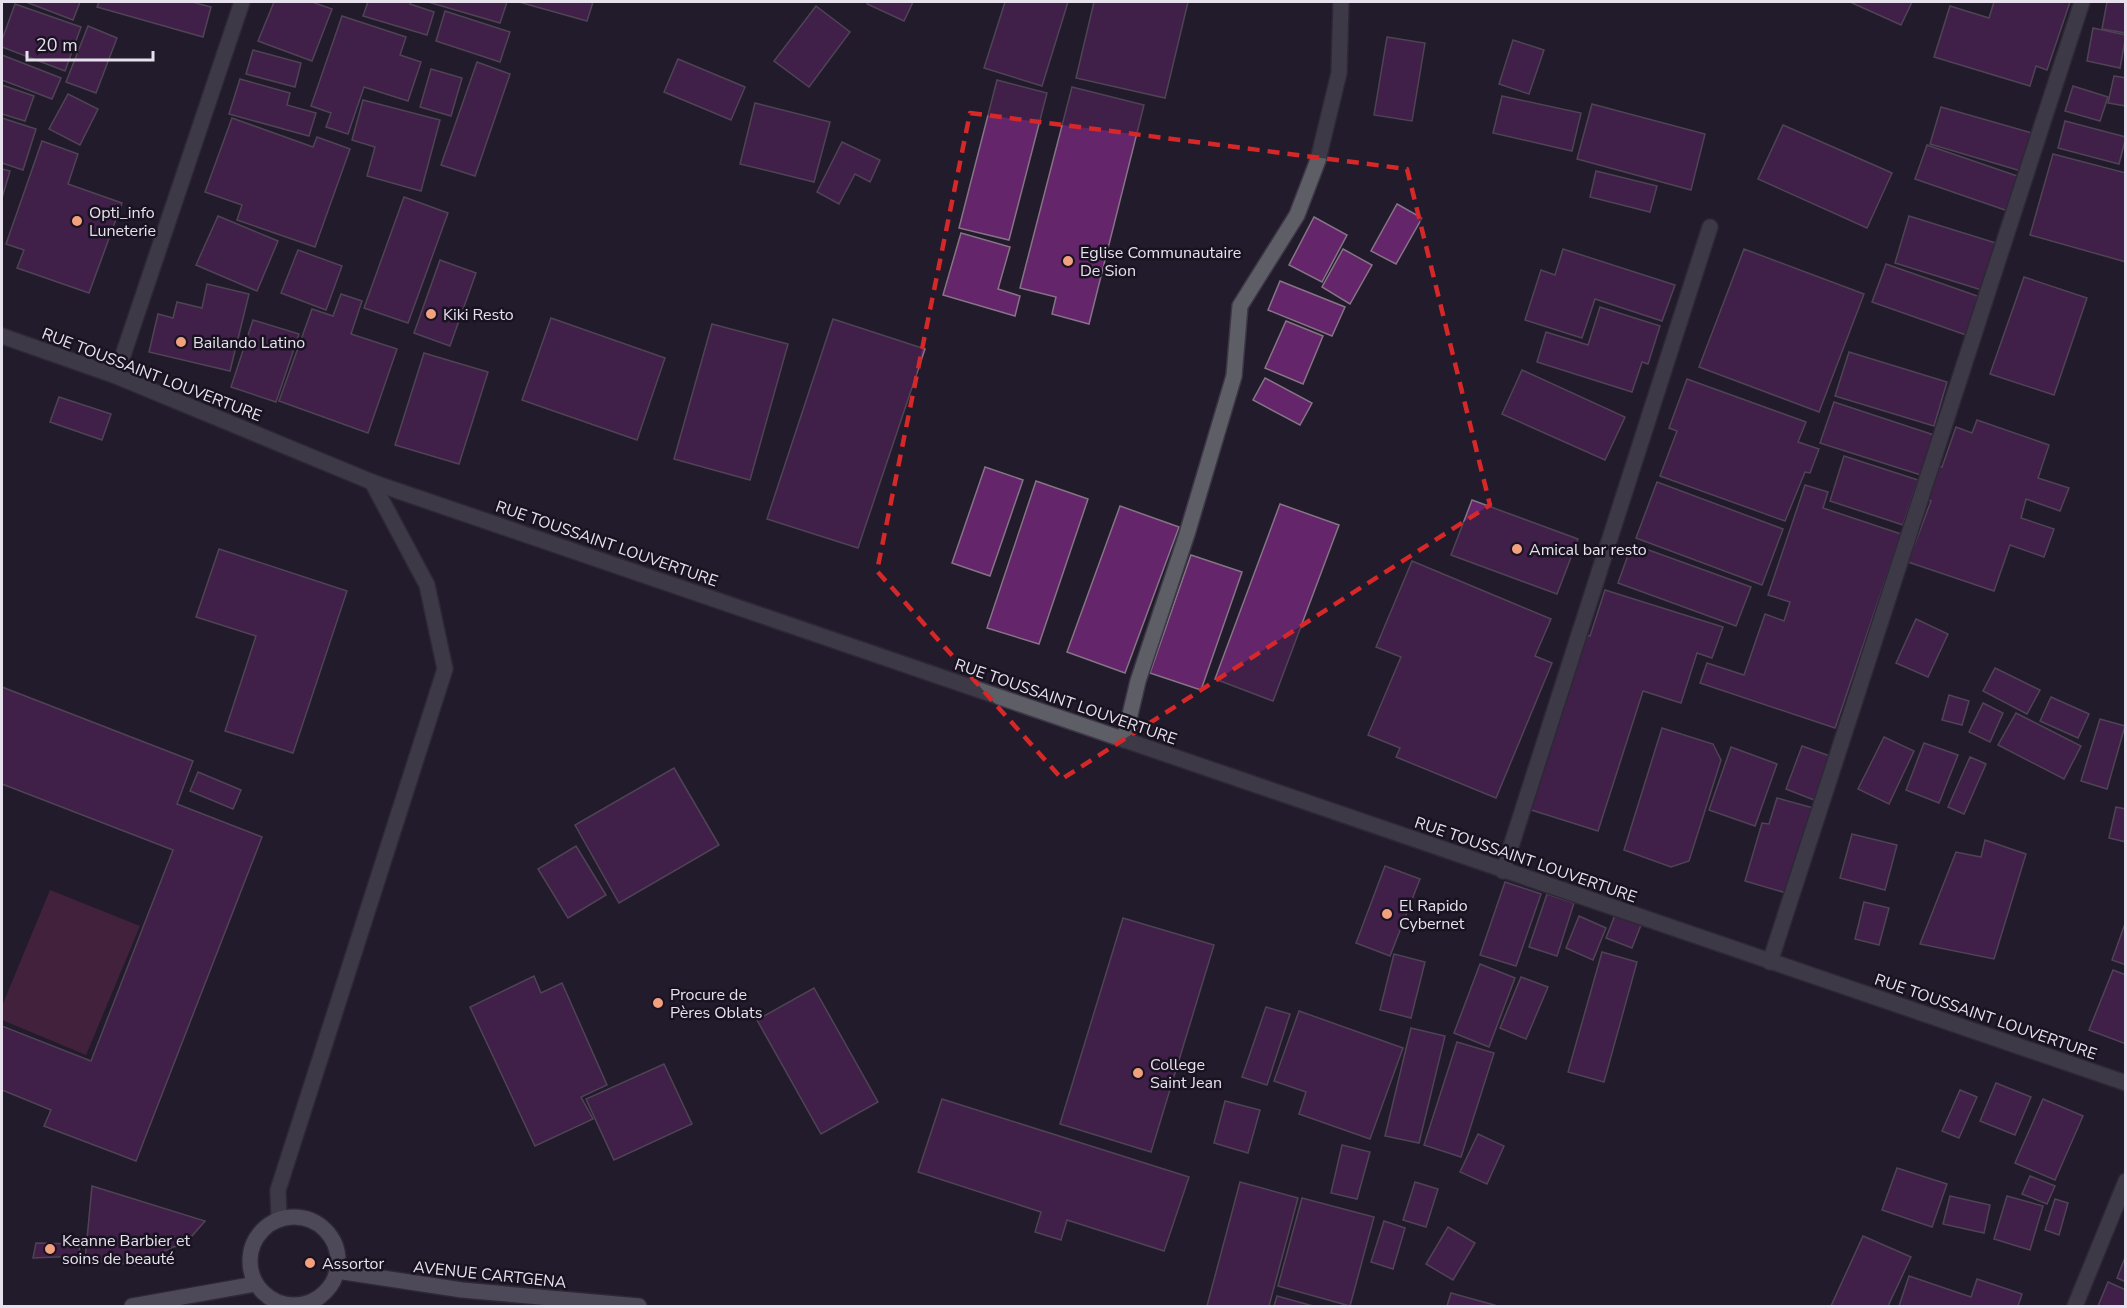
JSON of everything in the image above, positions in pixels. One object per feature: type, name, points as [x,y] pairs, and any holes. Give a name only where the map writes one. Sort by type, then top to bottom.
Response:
[{"type":"street","points":[[116,376],[242,2]]},
{"type":"street","points":[[1124,740],[1138,681],[1187,534],[1234,376],[1240,306],[1297,215],[1318,160],[1339,73],[1341,2]]},
{"type":"street","points":[[1770,962],[2082,2]]},
{"type":"street","points":[[1503,871],[1710,227]]},
{"type":"street","name":"RUE TOUSSAINT LOUVERTURE","points":[[2,336],[116,376],[372,482],[2126,1083]]},
{"type":"street","points":[[279,1220],[278,1190],[445,669],[427,585],[372,482]]},
{"type":"street","points":[[2075,1306],[2126,1181]]},
{"type":"street","points":[[306,1219],[318,1224],[335,1244],[337,1271],[331,1285],[321,1296],[307,1303],[293,1305],[278,1303],[255,1284],[250,1269],[250,1254],[256,1239],[266,1227],[279,1220],[306,1219]]},
{"type":"street","name":"AVENUE CARTGENA","points":[[337,1271],[421,1285],[560,1303],[639,1306]]},
{"type":"street","points":[[132,1306],[255,1284]]},
{"type":"highlighted area","points":[[970,113],[1407,169],[1490,505],[1062,779],[877,571]]},
{"type":"shaded area","points":[[50,890],[140,926],[86,1055],[2,1020],[2,1006]]},
{"type":"building","points":[[26,2],[80,2],[73,20]]},
{"type":"building","points":[[99,2],[192,2],[211,7],[203,37],[97,7]]},
{"type":"building","points":[[274,2],[312,2],[332,9],[312,61],[258,41]]},
{"type":"building","points":[[368,2],[411,2],[410,4],[434,12],[427,35],[363,16]]},
{"type":"building","points":[[428,2],[507,2],[500,23]]},
{"type":"building","points":[[519,2],[593,2],[587,21]]},
{"type":"building","points":[[868,2],[913,2],[904,21],[867,4]]},
{"type":"building","points":[[1005,2],[1068,2],[1042,86],[984,68]]},
{"type":"building","points":[[1094,2],[1188,2],[1165,98],[1076,78]]},
{"type":"building","points":[[1850,2],[1912,2],[1901,25]]},
{"type":"building","points":[[1994,2],[2070,2],[2047,70],[2036,66],[2030,86],[1934,57],[1950,6],[1989,18]]},
{"type":"building","points":[[2107,2],[2126,2],[2126,33],[2102,29]]},
{"type":"building","points":[[15,4],[81,27],[65,71],[2,47],[2,40]]},
{"type":"building","points":[[816,6],[850,32],[809,87],[774,61]]},
{"type":"building","points":[[445,11],[510,32],[500,62],[436,41]]},
{"type":"building","points":[[342,16],[406,37],[400,55],[421,62],[408,101],[364,87],[348,134],[326,127],[331,113],[311,106]]},
{"type":"building","points":[[88,26],[117,38],[96,93],[66,82]]},
{"type":"building","points":[[2093,28],[2126,35],[2120,68],[2087,61]]},
{"type":"building","points":[[1387,37],[1425,43],[1412,121],[1374,115]]},
{"type":"building","points":[[1513,40],[1544,50],[1529,94],[1499,84]]},
{"type":"building","points":[[253,50],[301,63],[295,87],[246,74]]},
{"type":"building","points":[[2,55],[61,78],[52,99],[2,80]]},
{"type":"building","points":[[678,59],[745,87],[731,120],[664,92]]},
{"type":"building","points":[[477,62],[510,74],[475,176],[441,165]]},
{"type":"building","points":[[431,69],[462,78],[451,116],[420,107]]},
{"type":"building","points":[[2114,76],[2126,78],[2126,106],[2108,103]]},
{"type":"building","points":[[240,79],[290,93],[287,105],[316,113],[309,136],[229,114]]},
{"type":"building","points":[[997,80],[1047,93],[1009,240],[959,228]]},
{"type":"building","points":[[2,85],[34,96],[25,121],[2,114]]},
{"type":"building","points":[[2073,86],[2108,97],[2100,121],[2065,111]]},
{"type":"building","points":[[1072,87],[1144,105],[1089,324],[1052,314],[1056,297],[1020,288]]},
{"type":"building","points":[[68,94],[98,109],[80,145],[49,129]]},
{"type":"building","points":[[1502,96],[1581,113],[1572,151],[1493,133]]},
{"type":"building","points":[[363,100],[440,120],[421,191],[367,176],[375,147],[352,140]]},
{"type":"building","points":[[755,103],[830,122],[814,182],[740,164]]},
{"type":"building","points":[[1592,104],[1705,134],[1691,190],[1577,159]]},
{"type":"building","points":[[1941,107],[2032,133],[2021,171],[1930,144]]},
{"type":"building","points":[[2,118],[36,129],[23,170],[2,163]]},
{"type":"building","points":[[232,118],[313,147],[317,137],[350,149],[315,247],[237,220],[242,205],[205,192]]},
{"type":"building","points":[[2065,121],[2126,137],[2119,164],[2058,148]]},
{"type":"building","points":[[1783,125],[1892,173],[1867,228],[1758,179]]},
{"type":"building","points":[[42,141],[78,154],[68,184],[122,203],[89,293],[17,268],[24,250],[6,244]]},
{"type":"building","points":[[842,142],[880,160],[870,182],[855,174],[839,204],[817,192]]},
{"type":"building","points":[[1927,145],[2020,177],[2008,211],[1915,179]]},
{"type":"building","points":[[2053,154],[2126,173],[2126,262],[2030,235]]},
{"type":"building","points":[[2,169],[10,171],[2,198]]},
{"type":"building","points":[[1596,171],[1657,186],[1650,212],[1590,197]]},
{"type":"building","points":[[404,197],[448,213],[408,323],[364,308]]},
{"type":"building","points":[[1397,204],[1422,218],[1396,264],[1371,251]]},
{"type":"building","points":[[218,216],[278,241],[257,291],[196,265]]},
{"type":"building","points":[[1909,216],[1999,244],[1985,291],[1895,263]]},
{"type":"building","points":[[1314,217],[1347,235],[1322,282],[1289,265]]},
{"type":"building","points":[[961,233],[1010,247],[998,289],[1020,296],[1015,316],[943,295]]},
{"type":"building","points":[[1343,249],[1372,265],[1350,304],[1322,287]]},
{"type":"building","points":[[1563,249],[1675,285],[1662,321],[1595,299],[1582,338],[1525,320],[1541,270],[1555,275]]},
{"type":"building","points":[[1744,249],[1864,294],[1819,412],[1699,367]]},
{"type":"building","points":[[298,250],[342,266],[326,310],[281,293]]},
{"type":"building","points":[[440,260],[476,273],[450,346],[414,333]]},
{"type":"building","points":[[1886,264],[1980,297],[1966,335],[1872,302]]},
{"type":"building","points":[[2024,277],[2087,298],[2054,395],[1990,374]]},
{"type":"building","points":[[1280,281],[1345,307],[1332,336],[1268,310]]},
{"type":"building","points":[[207,284],[249,294],[230,371],[149,352],[158,314],[173,318],[177,302],[202,308]]},
{"type":"building","points":[[341,294],[362,301],[351,334],[397,349],[368,433],[279,401],[312,309],[333,316]]},
{"type":"building","points":[[1600,307],[1660,326],[1648,364],[1642,362],[1632,392],[1537,362],[1546,332],[1588,345]]},
{"type":"building","points":[[551,318],[665,358],[637,440],[522,400]]},
{"type":"building","points":[[833,319],[925,349],[858,548],[767,519]]},
{"type":"building","points":[[253,320],[299,334],[276,402],[231,387]]},
{"type":"building","points":[[1286,321],[1323,336],[1303,384],[1265,368]]},
{"type":"building","points":[[712,324],[788,344],[750,480],[674,459]]},
{"type":"building","points":[[1849,352],[1947,382],[1934,426],[1835,396]]},
{"type":"building","points":[[424,353],[488,372],[459,464],[395,445]]},
{"type":"building","points":[[1522,370],[1625,417],[1605,460],[1502,414]]},
{"type":"building","points":[[1265,378],[1312,403],[1300,425],[1253,400]]},
{"type":"building","points":[[1687,379],[1806,422],[1798,442],[1819,449],[1810,473],[1805,472],[1785,521],[1660,476],[1677,431],[1669,428]]},
{"type":"building","points":[[59,397],[111,414],[102,440],[50,422]]},
{"type":"building","points":[[1834,402],[1934,435],[1921,475],[1820,443]]},
{"type":"building","points":[[1977,420],[2049,445],[2038,478],[2069,488],[2060,511],[2026,499],[2021,518],[2054,529],[2044,557],[2010,545],[1994,591],[1908,562],[1931,501],[1921,497],[1933,464],[1942,467],[1956,427],[1972,433]]},
{"type":"building","points":[[1844,456],[1918,480],[1903,525],[1830,501]]},
{"type":"building","points":[[985,467],[1023,480],[990,576],[952,563]]},
{"type":"building","points":[[1036,481],[1088,499],[1039,644],[987,628]]},
{"type":"building","points":[[1657,482],[1783,529],[1762,585],[1636,538]]},
{"type":"building","points":[[1805,485],[1828,492],[1823,508],[1901,534],[1835,728],[1700,683],[1707,663],[1744,675],[1765,614],[1784,621],[1790,602],[1768,595]]},
{"type":"building","points":[[1472,500],[1578,539],[1557,594],[1451,555]]},
{"type":"building","points":[[1280,504],[1339,525],[1273,701],[1215,679]]},
{"type":"building","points":[[1120,506],[1179,527],[1125,673],[1067,652]]},
{"type":"building","points":[[1632,544],[1751,587],[1736,626],[1618,583]]},
{"type":"building","points":[[219,549],[347,591],[293,753],[225,731],[256,636],[196,617]]},
{"type":"building","points":[[1191,555],[1242,572],[1201,690],[1150,673]]},
{"type":"building","points":[[1412,561],[1551,619],[1535,656],[1552,663],[1496,798],[1396,757],[1400,748],[1368,735],[1401,657],[1376,647]]},
{"type":"building","points":[[1605,590],[1723,627],[1712,658],[1697,653],[1681,703],[1643,691],[1598,831],[1525,808],[1581,633],[1590,636]]},
{"type":"building","points":[[1916,619],[1948,634],[1928,677],[1896,663]]},
{"type":"building","points":[[1995,668],[2040,690],[2027,714],[1983,691]]},
{"type":"building","points":[[2,687],[193,761],[177,804],[262,837],[136,1161],[44,1126],[51,1110],[2,1090],[2,1026],[91,1061],[173,850],[2,784]]},
{"type":"building","points":[[1949,695],[1969,701],[1962,725],[1942,720]]},
{"type":"building","points":[[2051,697],[2089,714],[2078,738],[2040,721]]},
{"type":"building","points":[[1983,703],[2003,713],[1990,742],[1969,732]]},
{"type":"building","points":[[2016,713],[2081,746],[2064,779],[1998,745]]},
{"type":"building","points":[[2100,719],[2125,726],[2107,789],[2081,781]]},
{"type":"building","points":[[1662,728],[1713,744],[1721,760],[1689,861],[1671,867],[1624,850]]},
{"type":"building","points":[[1884,737],[1914,751],[1889,804],[1858,789]]},
{"type":"building","points":[[1924,743],[1958,755],[1939,803],[1906,790]]},
{"type":"building","points":[[1802,746],[1830,756],[1814,800],[1786,789]]},
{"type":"building","points":[[1731,747],[1777,764],[1755,826],[1709,810]]},
{"type":"building","points":[[1970,757],[1986,764],[1964,814],[1948,807]]},
{"type":"building","points":[[674,768],[719,845],[619,903],[575,825]]},
{"type":"building","points":[[198,772],[241,790],[233,809],[190,791]]},
{"type":"building","points":[[1777,798],[1817,809],[1793,895],[1745,881],[1762,823],[1769,824]]},
{"type":"building","points":[[2116,807],[2126,809],[2126,842],[2109,838]]},
{"type":"building","points":[[1852,834],[1897,845],[1885,890],[1840,878]]},
{"type":"building","points":[[1985,840],[2026,854],[1994,959],[1920,944],[1956,852],[1981,857]]},
{"type":"building","points":[[576,846],[606,895],[568,918],[538,869]]},
{"type":"building","points":[[1385,866],[1420,879],[1390,956],[1356,943]]},
{"type":"building","points":[[1505,882],[1541,894],[1516,966],[1480,955]]},
{"type":"building","points":[[1547,894],[1574,903],[1557,956],[1529,947]]},
{"type":"building","points":[[1864,902],[1889,908],[1879,945],[1855,939]]},
{"type":"building","points":[[1615,915],[1641,925],[1632,948],[1606,938]]},
{"type":"building","points":[[1579,916],[1606,928],[1593,960],[1566,948]]},
{"type":"building","points":[[1123,918],[1214,945],[1151,1152],[1060,1124]]},
{"type":"building","points":[[2126,921],[2126,965],[2112,960]]},
{"type":"building","points":[[1602,952],[1637,962],[1604,1082],[1568,1072]]},
{"type":"building","points":[[1394,954],[1425,962],[1411,1018],[1380,1010]]},
{"type":"building","points":[[1480,964],[1515,978],[1489,1047],[1454,1033]]},
{"type":"building","points":[[2113,970],[2126,975],[2126,1044],[2089,1030]]},
{"type":"building","points":[[534,976],[541,993],[562,983],[607,1085],[581,1097],[593,1119],[535,1146],[470,1007]]},
{"type":"building","points":[[1521,977],[1548,987],[1526,1039],[1500,1028]]},
{"type":"building","points":[[814,988],[878,1102],[821,1134],[757,1020]]},
{"type":"building","points":[[1266,1007],[1290,1014],[1267,1085],[1242,1077]]},
{"type":"building","points":[[1299,1011],[1403,1048],[1370,1139],[1299,1114],[1306,1092],[1274,1081]]},
{"type":"building","points":[[1411,1028],[1445,1036],[1419,1143],[1385,1136]]},
{"type":"building","points":[[1457,1042],[1494,1053],[1461,1157],[1424,1145]]},
{"type":"building","points":[[664,1064],[692,1124],[614,1160],[586,1099]]},
{"type":"building","points":[[1996,1083],[2031,1097],[2015,1135],[1980,1121]]},
{"type":"building","points":[[1960,1090],[1977,1097],[1959,1138],[1942,1131]]},
{"type":"building","points":[[942,1099],[1189,1177],[1164,1251],[1067,1220],[1061,1240],[1035,1232],[1041,1212],[918,1172]]},
{"type":"building","points":[[2043,1099],[2083,1116],[2055,1180],[2015,1163]]},
{"type":"building","points":[[1225,1101],[1260,1110],[1248,1153],[1214,1143]]},
{"type":"building","points":[[1478,1134],[1504,1146],[1487,1184],[1460,1172]]},
{"type":"building","points":[[1342,1145],[1370,1152],[1357,1199],[1331,1193]]},
{"type":"building","points":[[1897,1168],[1947,1184],[1932,1227],[1882,1210]]},
{"type":"building","points":[[2030,1176],[2055,1186],[2047,1204],[2022,1194]]},
{"type":"building","points":[[1240,1182],[1298,1198],[1269,1306],[1207,1306]]},
{"type":"building","points":[[1415,1182],[1438,1189],[1426,1227],[1403,1220]]},
{"type":"building","points":[[92,1186],[205,1221],[184,1245],[173,1247],[136,1265],[85,1260]]},
{"type":"building","points":[[1950,1196],[1990,1205],[1984,1233],[1943,1224]]},
{"type":"building","points":[[2007,1196],[2043,1206],[2030,1250],[1994,1239]]},
{"type":"building","points":[[1302,1198],[1374,1217],[1350,1306],[1278,1286]]},
{"type":"building","points":[[2055,1199],[2068,1203],[2059,1235],[2045,1230]]},
{"type":"building","points":[[1384,1221],[1405,1228],[1393,1269],[1371,1262]]},
{"type":"building","points":[[1448,1227],[1475,1243],[1453,1280],[1426,1264]]},
{"type":"building","points":[[1863,1236],[1911,1257],[1888,1306],[1831,1306]]},
{"type":"building","points":[[36,1243],[79,1244],[80,1256],[33,1258]]},
{"type":"building","points":[[2126,1255],[2126,1282],[2117,1278]]},
{"type":"building","points":[[1909,1276],[1971,1297],[1977,1279],[2022,1294],[2018,1306],[1899,1306]]},
{"type":"building","points":[[2108,1282],[2126,1290],[2126,1306],[2098,1306]]},
{"type":"building","points":[[1451,1293],[1498,1306],[1447,1306]]},
{"type":"building","points":[[1277,1296],[1313,1306],[1274,1306]]},
{"type":"place","name":"Opti_info Luneterie","points":[[77,221]]},
{"type":"place","name":"Eglise Communautaire De Sion","points":[[1068,261]]},
{"type":"place","name":"Kiki Resto","points":[[431,314]]},
{"type":"place","name":"Bailando Latino","points":[[181,342]]},
{"type":"place","name":"Amical bar resto","points":[[1517,549]]},
{"type":"place","name":"El Rapido Cybernet","points":[[1387,914]]},
{"type":"place","name":"Procure de Pères Oblats","points":[[658,1003]]},
{"type":"place","name":"College Saint Jean","points":[[1138,1073]]},
{"type":"place","name":"Keanne Barbier et soins de beauté","points":[[50,1249]]},
{"type":"place","name":"Assortor","points":[[310,1263]]}]
